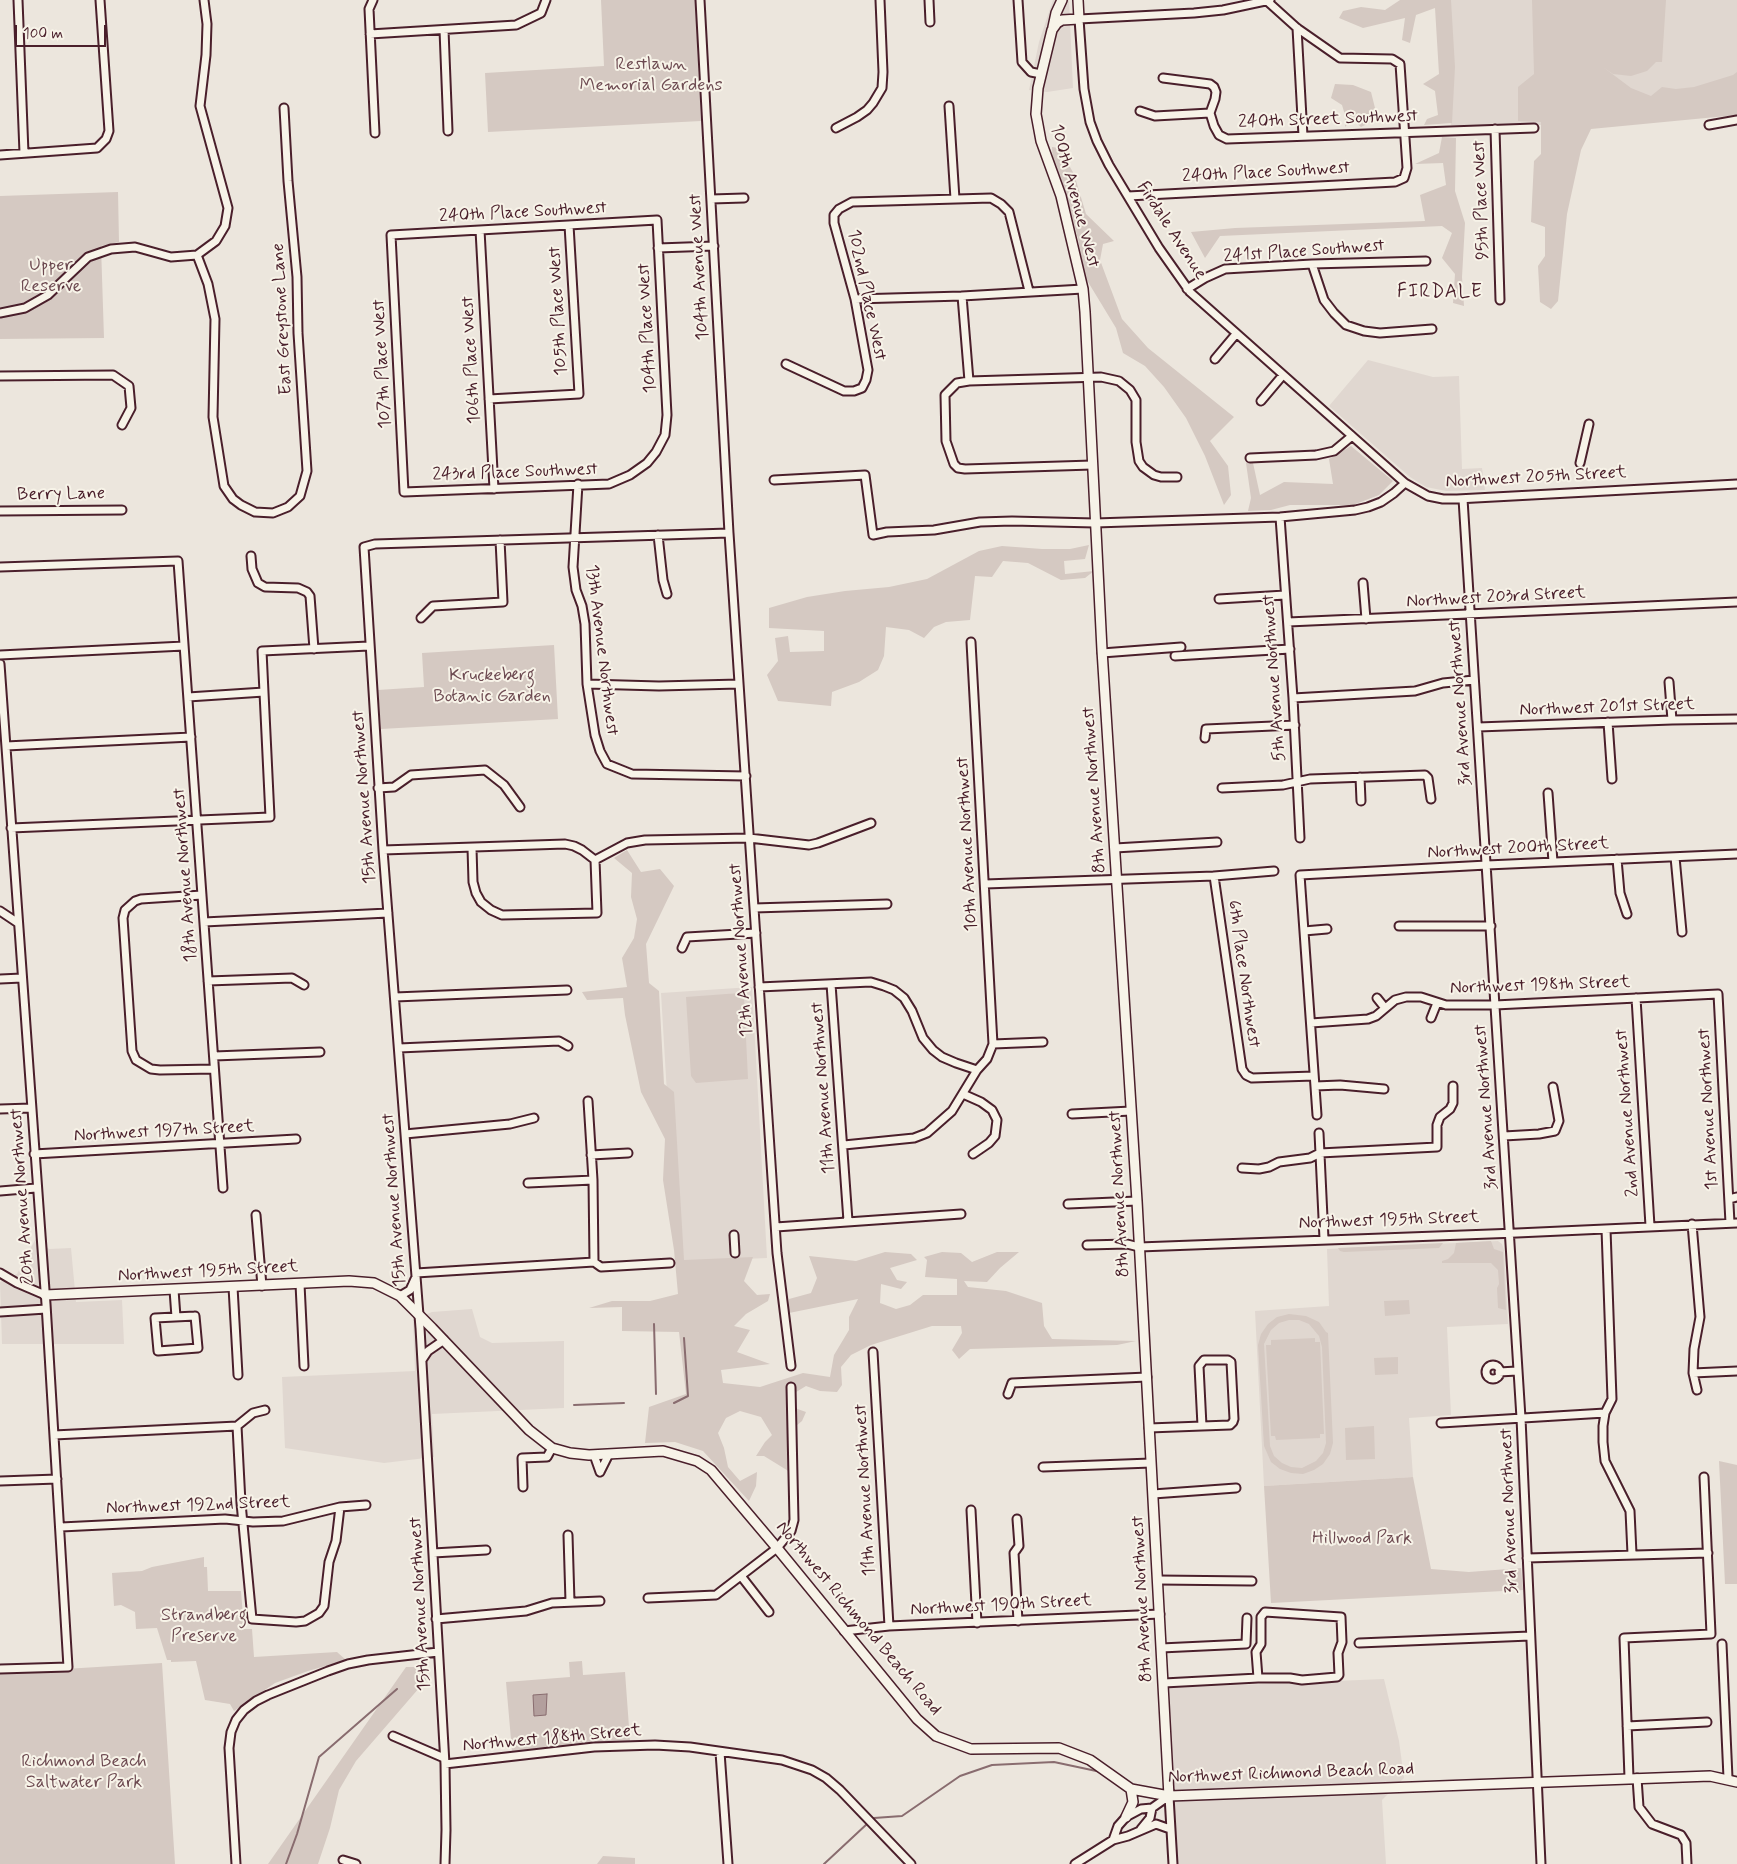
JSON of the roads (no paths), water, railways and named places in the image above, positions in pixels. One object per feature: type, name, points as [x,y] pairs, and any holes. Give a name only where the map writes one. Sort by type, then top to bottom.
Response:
[{"type":"main road","name":"100th Avenue West","points":[[1062,0],[1056,13],[1041,74],[1036,109],[1039,132],[1061,196],[1083,289],[1095,523]]},
{"type":"main road","name":"Firdale Avenue","points":[[1078,0],[1079,19]]},
{"type":"main road","points":[[1053,27],[1062,20],[1079,19]]},
{"type":"main road","name":"8th Avenue Northwest","points":[[1095,523],[1140,1247],[1169,1796]]},
{"type":"main road","name":"Northwest 195th Street","points":[[45,1295],[349,1281],[374,1283]]},
{"type":"main road","name":"Northwest Richmond Beach Road","points":[[374,1283],[400,1296],[530,1430],[552,1448],[570,1453],[594,1455],[663,1451],[697,1461],[711,1470],[917,1719],[936,1736],[971,1749],[1059,1748],[1090,1760],[1131,1789],[1169,1796],[1633,1778],[1710,1776],[1733,1780]]},
{"type":"main road","points":[[1126,1817],[1132,1802],[1131,1789]]},
{"type":"street","points":[[18,0],[24,154]]},
{"type":"street","points":[[0,155],[97,148],[106,140],[109,131],[100,0]]},
{"type":"street","points":[[0,313],[25,308],[48,295],[88,257],[111,249],[135,247],[171,257],[197,255],[216,241],[225,226],[228,208],[200,106],[207,32],[204,0]]},
{"type":"street","points":[[373,0],[369,9],[375,133]]},
{"type":"street","points":[[370,34],[516,25],[531,19],[541,12],[546,0]]},
{"type":"street","name":"104th Avenue West","points":[[700,0],[712,199],[728,532]]},
{"type":"street","points":[[836,128],[858,117],[873,103],[882,88],[880,0]]},
{"type":"street","points":[[929,0],[930,22]]},
{"type":"street","points":[[1018,0],[1020,58],[1024,66],[1031,72],[1041,74]]},
{"type":"street","points":[[1079,19],[1194,13],[1223,10],[1269,0],[1297,28],[1340,58],[1392,59],[1400,64],[1405,131]]},
{"type":"street","name":"Firdale Avenue","points":[[1079,19],[1084,89],[1090,122],[1097,141],[1109,165],[1172,269],[1187,289],[1405,483]]},
{"type":"street","points":[[1297,28],[1303,136]]},
{"type":"street","points":[[444,30],[448,131]]},
{"type":"street","points":[[1140,111],[1155,116],[1210,113],[1216,92],[1210,84],[1163,78]]},
{"type":"street","points":[[949,106],[955,199],[991,198],[1009,212],[1029,291]]},
{"type":"street","name":"East Greystone Lane","points":[[197,255],[208,284],[215,319],[213,417],[224,486],[233,500],[241,505],[255,512],[273,513],[288,507],[300,496],[304,488],[307,471],[298,333],[297,277],[288,181],[284,108]]},
{"type":"street","name":"240th Street Southwest","points":[[1210,113],[1214,126],[1220,135],[1227,139],[1405,131],[1534,128]]},
{"type":"street","points":[[1709,125],[1737,120]]},
{"type":"street","name":"95th Place West","points":[[1495,129],[1500,300]]},
{"type":"street","name":"240th Place Southwest","points":[[1128,196],[1395,182],[1404,178],[1407,168],[1405,131]]},
{"type":"street","points":[[712,199],[744,198]]},
{"type":"street","name":"102nd Place West","points":[[786,364],[844,391],[854,391],[862,388],[866,380],[868,370],[855,299],[834,223],[834,215],[839,209],[852,202],[955,199]]},
{"type":"street","name":"240th Place Southwest","points":[[391,235],[657,220]]},
{"type":"street","name":"104th Place West","points":[[657,220],[667,414],[665,434]]},
{"type":"street","name":"105th Place West","points":[[489,399],[578,394],[569,225]]},
{"type":"street","name":"106th Place West","points":[[480,230],[494,489]]},
{"type":"street","name":"107th Place West","points":[[391,235],[404,492]]},
{"type":"street","points":[[658,248],[714,246]]},
{"type":"street","name":"241st Place Southwest","points":[[1187,289],[1225,269],[1426,260]]},
{"type":"street","points":[[1312,264],[1324,300],[1346,324],[1364,331],[1380,333],[1432,329]]},
{"type":"street","points":[[855,299],[962,296],[1083,289]]},
{"type":"street","points":[[962,296],[969,381]]},
{"type":"street","points":[[1215,359],[1236,334]]},
{"type":"street","points":[[1261,401],[1283,375]]},
{"type":"street","points":[[0,376],[113,376],[129,386],[131,408],[122,425]]},
{"type":"street","points":[[1092,465],[958,468],[954,464],[946,441],[945,395],[957,383],[969,381],[1087,377],[1110,378],[1119,381],[1130,390],[1136,400],[1136,442],[1139,461],[1154,475],[1177,477]]},
{"type":"street","points":[[1580,463],[1588,424]]},
{"type":"street","name":"243rd Place Southwest","points":[[404,492],[609,484],[630,475],[647,463],[656,452],[665,434]]},
{"type":"street","points":[[1250,458],[1316,455],[1334,451],[1352,436]]},
{"type":"street","points":[[774,480],[865,475],[873,535],[887,532],[934,530],[980,522],[1095,523],[1280,517],[1368,507],[1394,494],[1405,483]]},
{"type":"street","name":"Northwest 205th Street","points":[[1405,483],[1428,496],[1443,499],[1737,484]]},
{"type":"street","points":[[575,538],[578,484]]},
{"type":"street","name":"3rd Avenue Northwest","points":[[1463,499],[1521,1418],[1542,1864]]},
{"type":"street","name":"Berry Lane","points":[[0,511],[122,510]]},
{"type":"street","name":"5th Avenue Northwest","points":[[1280,517],[1295,725],[1300,838]]},
{"type":"street","points":[[421,618],[433,606],[503,602],[500,540],[728,532]]},
{"type":"street","name":"12th Avenue Northwest","points":[[728,532],[777,1253],[791,1366]]},
{"type":"street","points":[[658,535],[666,594]]},
{"type":"street","name":"13th Avenue Northwest","points":[[575,538],[573,567],[576,590],[582,606],[585,624],[587,684],[595,735],[600,751],[608,764],[632,774],[746,776]]},
{"type":"street","name":"15th Avenue Northwest","points":[[444,1864],[446,1830],[445,1761],[422,1360],[378,788],[363,554],[364,547],[369,544],[500,540]]},
{"type":"street","points":[[251,556],[252,569],[258,583],[265,587],[298,588],[307,592],[310,596],[314,649]]},
{"type":"street","name":"18th Avenue Northwest","points":[[0,566],[178,561],[223,1188]]},
{"type":"street","points":[[1363,583],[1366,619]]},
{"type":"street","points":[[1219,599],[1285,595]]},
{"type":"street","name":"Northwest 203rd Street","points":[[1288,622],[1737,602]]},
{"type":"street","name":"10th Avenue Northwest","points":[[971,642],[993,1044]]},
{"type":"street","points":[[0,655],[184,646]]},
{"type":"street","points":[[11,828],[270,817],[262,651],[369,646]]},
{"type":"street","points":[[1102,653],[1181,647]]},
{"type":"street","points":[[1175,656],[1290,649]]},
{"type":"street","name":"20th Avenue Northwest","points":[[0,664],[61,1527],[68,1667],[0,1669]]},
{"type":"street","points":[[1293,698],[1416,691],[1443,683],[1474,680]]},
{"type":"street","points":[[1669,682],[1672,720]]},
{"type":"street","points":[[587,684],[659,686],[739,684]]},
{"type":"street","points":[[188,697],[264,692]]},
{"type":"street","name":"Northwest 201st Street","points":[[1478,728],[1737,719]]},
{"type":"street","points":[[1608,722],[1612,779]]},
{"type":"street","points":[[1205,738],[1206,729],[1295,725]]},
{"type":"street","points":[[6,746],[191,737]]},
{"type":"street","points":[[378,788],[394,787],[411,774],[485,770],[504,785],[520,807]]},
{"type":"street","points":[[1222,788],[1283,785],[1310,779],[1426,775],[1431,798]]},
{"type":"street","points":[[1360,777],[1361,801]]},
{"type":"street","points":[[1548,793],[1554,862]]},
{"type":"street","points":[[595,860],[627,843],[645,840],[749,838],[809,845],[871,823]]},
{"type":"street","points":[[1115,848],[1218,842]]},
{"type":"street","points":[[383,850],[565,844],[582,850],[595,860]]},
{"type":"street","points":[[472,848],[474,882],[481,902],[491,910],[502,915],[597,912],[595,860]]},
{"type":"street","name":"Northwest 200th Street","points":[[1304,931],[1300,875],[1737,854]]},
{"type":"street","points":[[1675,857],[1682,932]]},
{"type":"street","points":[[1617,859],[1620,893],[1627,914]]},
{"type":"street","points":[[985,884],[1214,876],[1274,871]]},
{"type":"street","name":"6th Place Northwest","points":[[1214,876],[1242,1069],[1246,1075],[1252,1078],[1314,1076]]},
{"type":"street","points":[[202,895],[141,899],[130,904],[125,910],[123,918],[132,1051],[136,1060],[151,1069],[214,1069]]},
{"type":"street","points":[[754,908],[887,904]]},
{"type":"street","points":[[0,912],[18,923]]},
{"type":"street","points":[[204,922],[388,913]]},
{"type":"street","points":[[1399,926],[1491,926]]},
{"type":"street","points":[[1317,1115],[1304,931],[1327,929]]},
{"type":"street","points":[[682,948],[687,937],[756,933]]},
{"type":"street","points":[[0,979],[22,978]]},
{"type":"street","points":[[208,981],[292,978],[304,984]]},
{"type":"street","points":[[759,987],[871,982],[894,990],[904,998],[912,1011],[923,1038],[933,1050],[956,1064],[976,1070]]},
{"type":"street","name":"11th Avenue Northwest","points":[[832,984],[848,1221]]},
{"type":"street","points":[[395,996],[567,990]]},
{"type":"street","name":"Northwest 198th Street","points":[[1311,1022],[1368,1019],[1376,1016],[1395,1000],[1406,997],[1421,997],[1446,1005],[1495,1005],[1718,994]]},
{"type":"street","name":"1st Avenue Northwest","points":[[1718,994],[1734,1223]]},
{"type":"street","points":[[1377,998],[1385,1008]]},
{"type":"street","name":"2nd Avenue Northwest","points":[[1636,998],[1650,1226]]},
{"type":"street","points":[[1431,1018],[1437,1003]]},
{"type":"street","points":[[399,1048],[559,1041],[568,1046]]},
{"type":"street","points":[[844,1145],[914,1138],[927,1133],[952,1112],[976,1070],[987,1059],[993,1044],[1043,1042]]},
{"type":"street","points":[[214,1056],[320,1052]]},
{"type":"street","points":[[1315,1086],[1340,1085],[1384,1089]]},
{"type":"street","points":[[1242,1168],[1264,1168],[1280,1162],[1310,1158],[1320,1153],[1437,1147],[1437,1125],[1440,1117],[1450,1109],[1453,1103],[1454,1086]]},
{"type":"street","points":[[1504,1136],[1540,1134],[1555,1131],[1559,1121],[1553,1087]]},
{"type":"street","points":[[963,1094],[981,1102],[992,1110],[997,1120],[995,1136],[973,1154]]},
{"type":"street","points":[[588,1101],[593,1180],[594,1262]]},
{"type":"street","points":[[0,1109],[31,1108]]},
{"type":"street","points":[[1072,1114],[1131,1111]]},
{"type":"street","points":[[405,1134],[510,1124],[534,1118]]},
{"type":"street","points":[[1319,1134],[1324,1239]]},
{"type":"street","name":"Northwest 197th Street","points":[[34,1154],[296,1139]]},
{"type":"street","points":[[591,1154],[628,1153]]},
{"type":"street","points":[[528,1183],[593,1180]]},
{"type":"street","points":[[0,1191],[36,1188]]},
{"type":"street","points":[[1068,1204],[1137,1201]]},
{"type":"street","points":[[776,1227],[961,1214]]},
{"type":"street","points":[[256,1215],[262,1286]]},
{"type":"street","name":"Northwest 195th Street","points":[[1088,1245],[1127,1244],[1140,1247],[1734,1223]]},
{"type":"street","points":[[1692,1224],[1700,1317],[1694,1349],[1693,1373],[1697,1390]]},
{"type":"street","points":[[1606,1229],[1612,1399],[1605,1413],[1603,1426],[1605,1461],[1630,1511],[1632,1554]]},
{"type":"street","points":[[734,1235],[735,1253]]},
{"type":"street","points":[[400,1296],[413,1285],[416,1275],[594,1262],[601,1267],[670,1263]]},
{"type":"street","points":[[0,1273],[17,1283],[45,1295]]},
{"type":"street","points":[[300,1284],[304,1366]]},
{"type":"street","points":[[233,1287],[238,1375]]},
{"type":"street","points":[[174,1290],[176,1317]]},
{"type":"street","points":[[0,1312],[46,1309]]},
{"type":"street","points":[[196,1316],[198,1348],[158,1351],[156,1318],[176,1317],[196,1316]]},
{"type":"street","points":[[422,1360],[428,1351],[444,1340]]},
{"type":"street","name":"11th Avenue Northwest","points":[[873,1352],[889,1626]]},
{"type":"street","points":[[1149,1428],[1230,1425],[1234,1419],[1231,1362],[1228,1360],[1204,1360],[1199,1366],[1202,1426]]},
{"type":"street","points":[[1499,1372],[1518,1371]]},
{"type":"street","points":[[1693,1373],[1737,1371]]},
{"type":"street","points":[[1008,1394],[1012,1383],[1147,1377]]},
{"type":"street","points":[[648,1598],[716,1595],[777,1548],[792,1531],[794,1520],[791,1387]]},
{"type":"street","points":[[54,1436],[237,1426],[253,1413],[265,1410]]},
{"type":"street","points":[[1441,1423],[1605,1413]]},
{"type":"street","points":[[237,1426],[242,1520],[252,1619],[305,1620],[319,1613],[324,1606],[329,1562],[336,1540],[340,1507]]},
{"type":"street","points":[[523,1488],[522,1458],[547,1457],[552,1448]]},
{"type":"street","points":[[594,1455],[600,1472],[609,1454]]},
{"type":"street","points":[[1043,1467],[1151,1463]]},
{"type":"street","points":[[1687,1864],[1686,1843],[1681,1835],[1652,1824],[1639,1807],[1633,1778],[1627,1726],[1624,1638],[1711,1634],[1704,1477]]},
{"type":"street","points":[[0,1481],[57,1479]]},
{"type":"street","points":[[1153,1494],[1236,1488]]},
{"type":"street","name":"Northwest 192nd Street","points":[[61,1527],[225,1519],[261,1522],[283,1521],[340,1507],[366,1505]]},
{"type":"street","points":[[972,1510],[977,1623]]},
{"type":"street","points":[[1017,1519],[1019,1546],[1014,1553],[1018,1621]]},
{"type":"street","points":[[568,1535],[570,1602]]},
{"type":"street","points":[[433,1553],[486,1550]]},
{"type":"street","points":[[1527,1558],[1708,1553]]},
{"type":"street","points":[[741,1576],[769,1612]]},
{"type":"street","points":[[1158,1580],[1252,1581]]},
{"type":"street","points":[[436,1619],[526,1611],[552,1603],[600,1601]]},
{"type":"street","points":[[1164,1683],[1258,1678],[1302,1680],[1337,1677],[1339,1675],[1338,1652],[1342,1642],[1341,1617],[1265,1612],[1261,1617],[1262,1644],[1256,1652],[1258,1678]]},
{"type":"street","name":"Northwest 190th Street","points":[[844,1631],[889,1626],[1160,1614]]},
{"type":"street","points":[[1161,1648],[1246,1644],[1247,1618]]},
{"type":"street","points":[[1359,1643],[1530,1636]]},
{"type":"street","points":[[1722,1644],[1733,1780]]},
{"type":"street","points":[[236,1864],[229,1748],[231,1732],[236,1720],[244,1710],[256,1701],[328,1670],[368,1660],[438,1652]]},
{"type":"street","points":[[1627,1726],[1707,1722]]},
{"type":"street","name":"Northwest 188th Street","points":[[393,1736],[445,1761],[588,1748],[655,1745],[782,1760],[812,1770],[826,1778],[840,1790],[910,1864]]},
{"type":"street","points":[[720,1752],[728,1864]]},
{"type":"street","points":[[1112,1840],[1118,1826],[1126,1817],[1141,1809],[1152,1808],[1169,1796]]},
{"type":"street","name":"8th Avenue Northwest","points":[[1169,1796],[1173,1864]]},
{"type":"street","points":[[1138,1832],[1150,1818],[1152,1808]]},
{"type":"street","points":[[1075,1864],[1112,1840],[1128,1836],[1156,1824],[1170,1829]]},
{"type":"street","points":[[343,1860],[356,1864]]},
{"type":"waterway","points":[[654,1324],[656,1394]]},
{"type":"waterway","points":[[674,1403],[688,1396],[684,1338]]},
{"type":"waterway","points":[[574,1405],[624,1403]]},
{"type":"waterway","points":[[286,1864],[297,1834],[319,1757],[397,1689]]},
{"type":"waterway","points":[[872,1820],[874,1818],[902,1816],[960,1776],[992,1765],[1054,1762],[1101,1772]]},
{"type":"waterway","points":[[824,1864],[868,1823]]},
{"type":"district","name":"FIRDALE","points":[[1440,293]]},
{"type":"park label","name":"Restlawn Memorial Gardens","points":[[651,75]]},
{"type":"park label","name":"Upper Reserve","points":[[51,276]]},
{"type":"park label","name":"Kruckeberg Botanic Garden","points":[[492,686]]},
{"type":"park label","name":"Hillwood Park","points":[[1362,1539]]},
{"type":"park label","name":"Strandberg Preserve","points":[[204,1626]]},
{"type":"park label","name":"Richmond Beach Saltwater Park","points":[[84,1772]]}]
